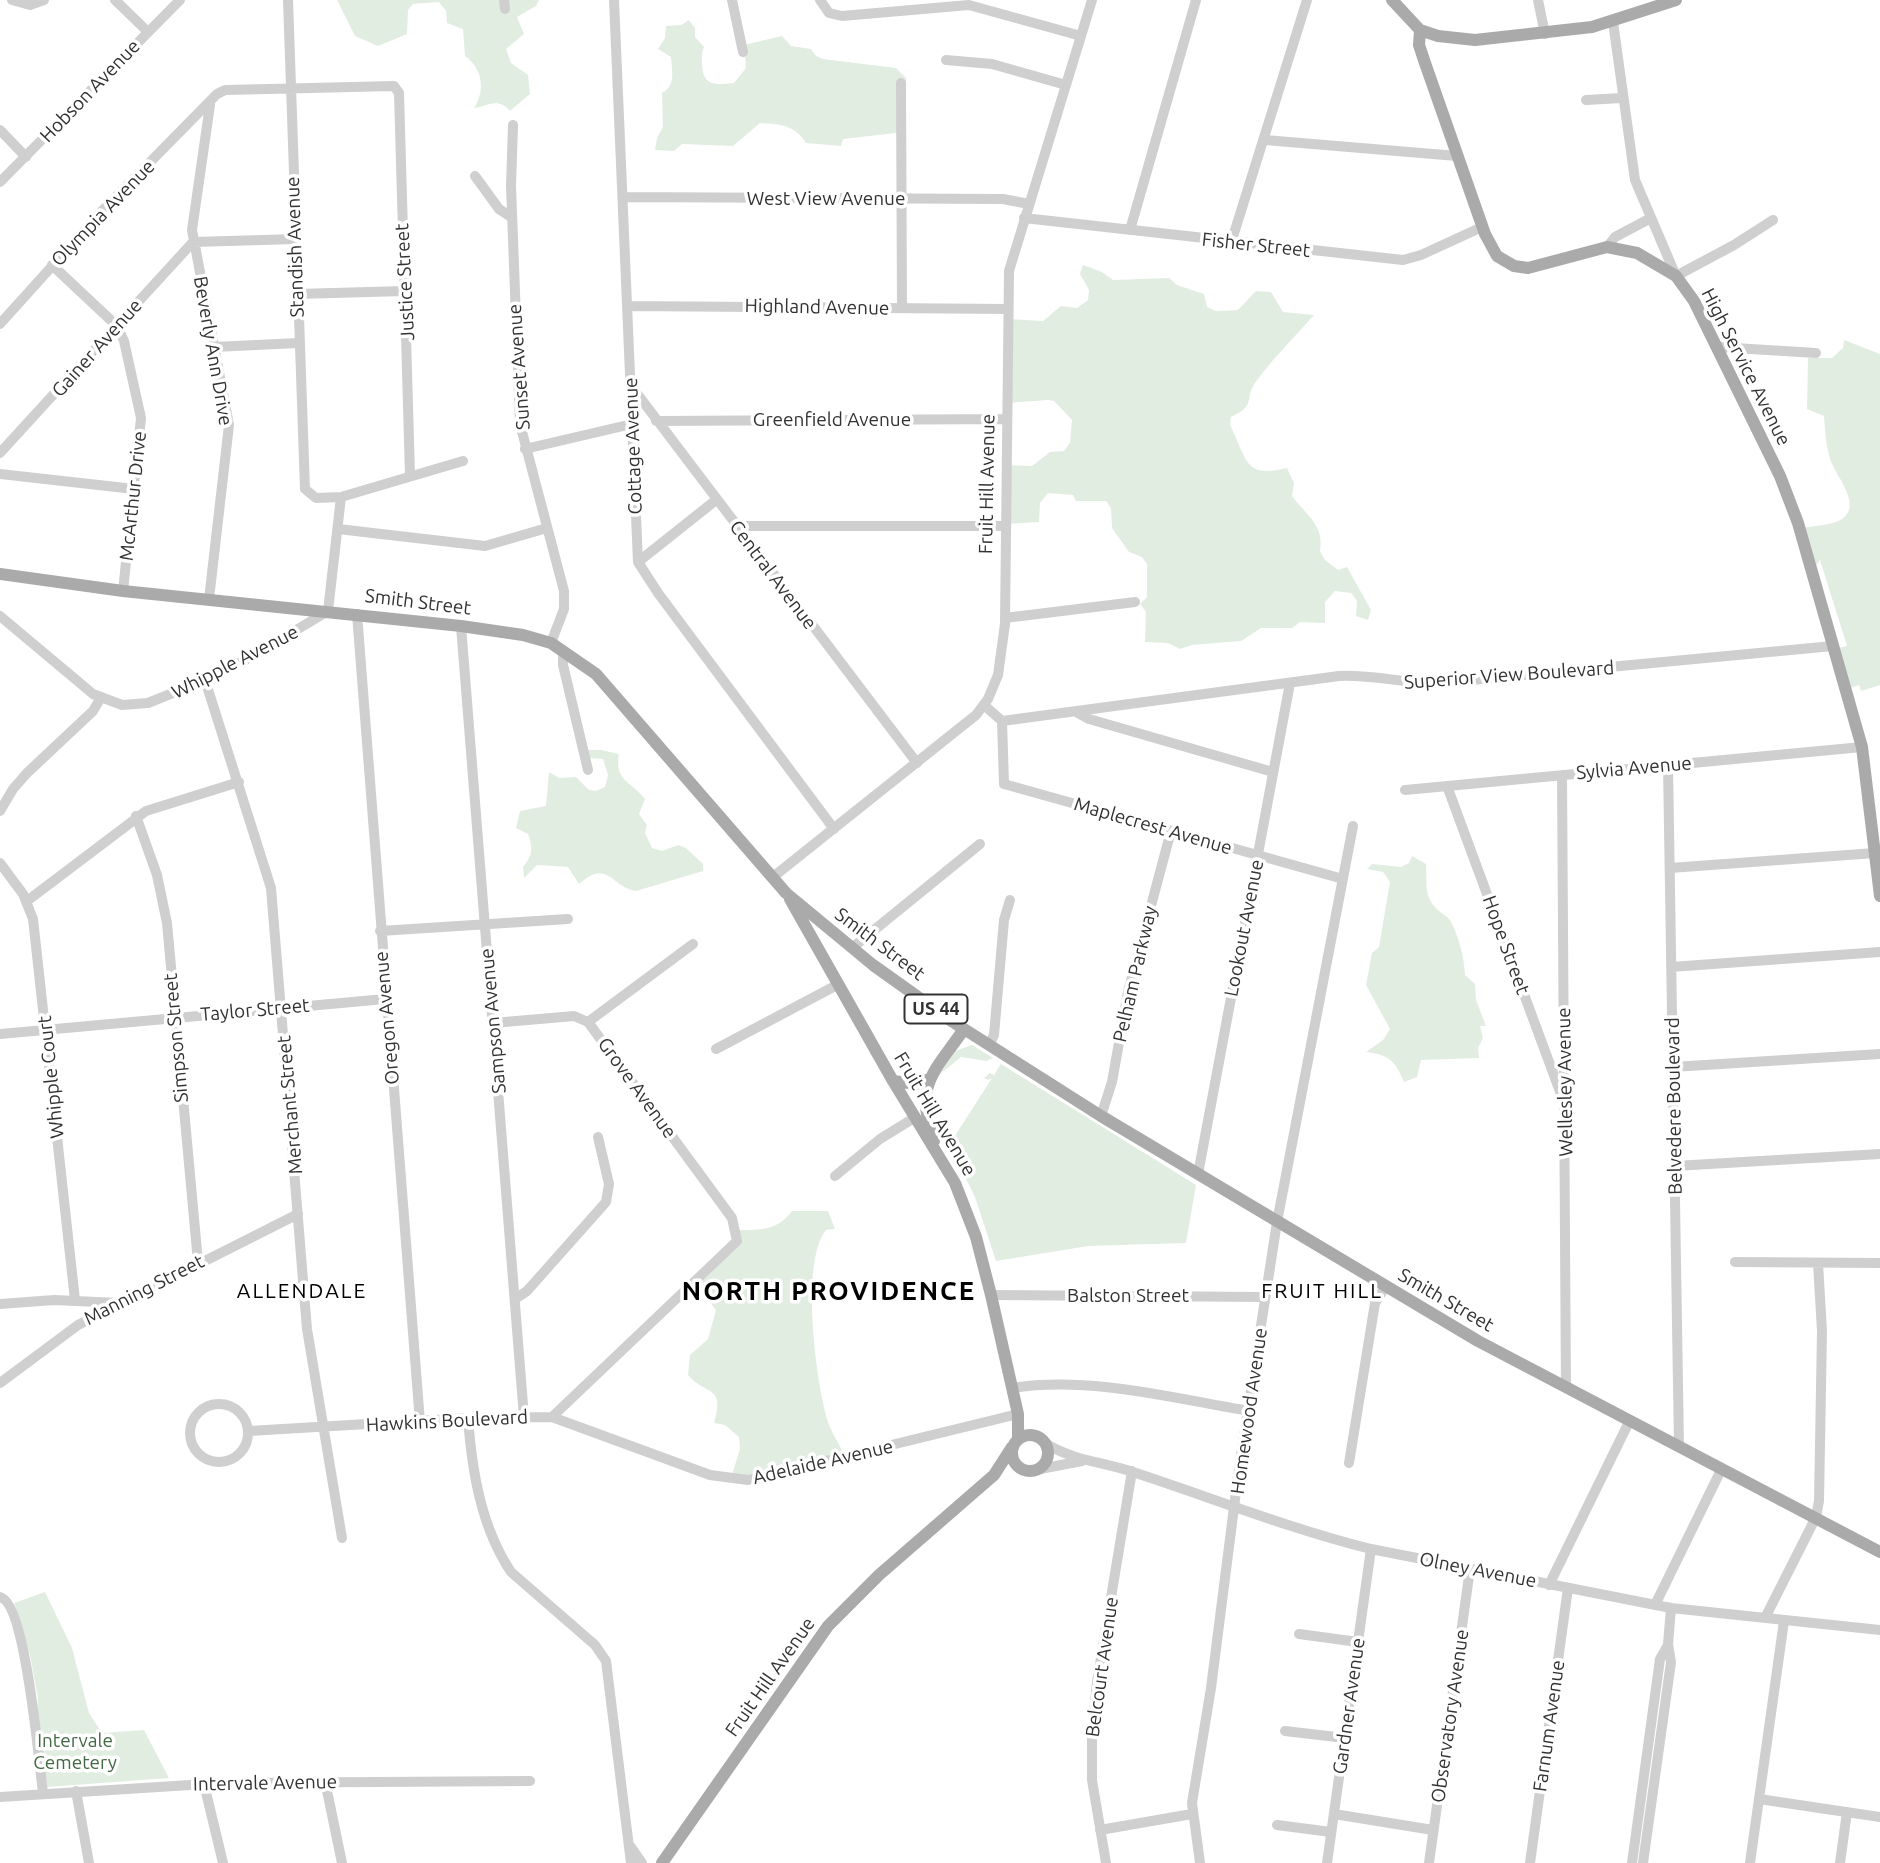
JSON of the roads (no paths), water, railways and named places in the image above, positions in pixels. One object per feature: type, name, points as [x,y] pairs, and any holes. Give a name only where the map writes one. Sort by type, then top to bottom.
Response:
[{"type":"main road","points":[[1392,0],[1420,30],[1438,36],[1475,40],[1545,34],[1613,22],[1676,0]]},
{"type":"main road","name":"High Service Avenue","points":[[1420,30],[1419,45],[1482,227],[1497,257],[1514,267],[1536,268],[1587,250],[1607,247],[1637,253],[1676,276],[1694,301],[1791,503],[1863,747],[1875,807],[1875,853],[1880,896]]},
{"type":"main road","name":"Smith Street","points":[[0,574],[122,590],[461,626],[523,635],[551,643],[596,674],[786,893],[852,948],[964,1029],[1101,1116],[1385,1287],[1629,1422],[1880,1552]]},
{"type":"main road","name":"Fruit Hill Avenue","points":[[662,1863],[828,1626],[879,1575],[994,1475],[1015,1443],[1018,1414],[991,1295],[965,1205],[935,1147],[914,1118],[786,893]]},
{"type":"main road","points":[[935,1147],[925,1109],[929,1079],[964,1029]]},
{"type":"main road","points":[[893,1082],[916,1084],[929,1079]]},
{"type":"main road","name":"Fruit Hill Avenue","points":[[1018,1414],[1032,1435]]},
{"type":"main road","points":[[1032,1435],[1045,1443],[1047,1457],[1035,1470],[1021,1469],[1012,1458],[1015,1443],[1032,1435]]},
{"type":"main road","name":"Fruit Hill Avenue","points":[[994,1475],[1021,1469]]},
{"type":"street","points":[[12,0],[30,5],[44,0]]},
{"type":"street","points":[[115,0],[147,32]]},
{"type":"street","name":"Hobson Avenue","points":[[0,182],[180,0]]},
{"type":"street","name":"Standish Avenue","points":[[288,0],[298,343],[307,493],[316,498],[341,497]]},
{"type":"street","name":"Cottage Avenue","points":[[614,0],[638,562]]},
{"type":"street","points":[[732,0],[743,52]]},
{"type":"street","points":[[820,0],[828,13],[842,16],[969,5],[1081,36]]},
{"type":"street","name":"Fruit Hill Avenue","points":[[773,877],[969,723],[984,705],[1001,665],[1005,618],[1007,309],[1011,259],[1092,0]]},
{"type":"street","points":[[1130,230],[1196,0]]},
{"type":"street","points":[[1231,243],[1307,0]]},
{"type":"street","points":[[1538,0],[1545,34]]},
{"type":"street","points":[[1613,22],[1635,180],[1676,276],[1734,245],[1773,220]]},
{"type":"street","points":[[946,60],[992,64],[1066,85]]},
{"type":"street","points":[[901,83],[902,308]]},
{"type":"street","name":"Olympia Avenue","points":[[0,324],[52,265],[210,105],[217,94],[225,90],[388,86],[397,89]]},
{"type":"street","name":"Justice Street","points":[[397,89],[410,475]]},
{"type":"street","points":[[1586,100],[1622,99]]},
{"type":"street","name":"Beverly Ann Drive","points":[[209,599],[229,425],[193,242],[192,221],[210,105]]},
{"type":"street","name":"Sunset Avenue","points":[[513,125],[511,217],[517,394],[525,449],[564,601],[551,643]]},
{"type":"street","points":[[0,130],[26,157]]},
{"type":"street","points":[[1265,140],[1458,156]]},
{"type":"street","points":[[475,176],[499,209],[511,217]]},
{"type":"street","name":"West View Avenue","points":[[623,197],[1003,199],[1029,204]]},
{"type":"street","name":"Fisher Street","points":[[1024,218],[1403,260],[1421,255],[1482,227]]},
{"type":"street","points":[[1607,247],[1615,237],[1651,218]]},
{"type":"street","points":[[193,242],[296,239]]},
{"type":"street","name":"Gainer Avenue","points":[[0,453],[193,242]]},
{"type":"street","name":"McArthur Drive","points":[[52,265],[117,326],[124,341],[142,425],[122,590]]},
{"type":"street","points":[[297,294],[405,290]]},
{"type":"street","name":"Highland Avenue","points":[[627,306],[1007,309]]},
{"type":"street","points":[[214,347],[298,343]]},
{"type":"street","points":[[1718,347],[1816,353]]},
{"type":"street","name":"Central Avenue","points":[[631,386],[917,763]]},
{"type":"street","name":"Greenfield Avenue","points":[[656,421],[1007,419]]},
{"type":"street","points":[[525,449],[632,424]]},
{"type":"street","points":[[328,611],[341,497],[463,461]]},
{"type":"street","points":[[0,474],[134,489]]},
{"type":"street","points":[[716,500],[638,562],[658,593],[834,828]]},
{"type":"street","points":[[736,526],[1005,526]]},
{"type":"street","points":[[338,529],[485,547],[547,528]]},
{"type":"street","points":[[1005,618],[1135,602]]},
{"type":"street","name":"Whipple Avenue","points":[[100,699],[122,705],[148,703],[205,680],[264,650],[328,611]]},
{"type":"street","name":"Oregon Avenue","points":[[357,614],[420,1422]]},
{"type":"street","points":[[0,616],[100,699],[93,711],[13,789],[0,811]]},
{"type":"street","name":"Sampson Avenue","points":[[461,626],[524,1417]]},
{"type":"street","name":"Superior View Boulevard","points":[[1002,721],[1351,676],[1401,683],[1440,683],[1833,646]]},
{"type":"street","points":[[563,650],[563,664],[588,770]]},
{"type":"street","name":"Merchant Street","points":[[205,680],[271,888],[307,1329],[342,1538]]},
{"type":"street","name":"Lookout Avenue","points":[[1198,1174],[1290,683]]},
{"type":"street","points":[[984,705],[1002,721]]},
{"type":"street","points":[[1078,713],[1089,719],[1273,772]]},
{"type":"street","name":"Maplecrest Avenue","points":[[1002,721],[1004,784],[1343,879]]},
{"type":"street","name":"Sylvia Avenue","points":[[1405,790],[1863,747]]},
{"type":"street","name":"Belvedere Boulevard","points":[[1668,765],[1679,1447]]},
{"type":"street","name":"Wellesley Avenue","points":[[1562,775],[1566,1388]]},
{"type":"street","points":[[27,901],[136,817],[157,807],[239,782]]},
{"type":"street","name":"Hope Street","points":[[1447,786],[1564,1104]]},
{"type":"street","name":"Simpson Street","points":[[136,817],[162,894],[167,923],[173,1016],[198,1262]]},
{"type":"street","name":"Homewood Avenue","points":[[1200,1863],[1192,1815],[1265,1297],[1353,825]]},
{"type":"street","name":"Pelham Parkway","points":[[1101,1116],[1112,1082],[1128,992],[1171,831]]},
{"type":"street","points":[[852,948],[980,844]]},
{"type":"street","points":[[1670,868],[1875,853]]},
{"type":"street","name":"Whipple Court","points":[[0,863],[27,901],[35,930],[75,1300]]},
{"type":"street","points":[[989,1045],[994,1035],[1004,920],[1010,900]]},
{"type":"street","points":[[380,931],[568,919]]},
{"type":"street","points":[[587,1022],[693,944]]},
{"type":"street","points":[[1671,967],[1880,952]]},
{"type":"street","points":[[716,1049],[837,985]]},
{"type":"street","name":"Taylor Street","points":[[0,1034],[173,1016],[385,999]]},
{"type":"street","name":"Grove Avenue","points":[[493,1023],[573,1016],[587,1022],[732,1218],[738,1236]]},
{"type":"street","points":[[1673,1068],[1880,1054]]},
{"type":"street","points":[[835,1176],[880,1139],[914,1118]]},
{"type":"street","points":[[515,1299],[527,1291],[608,1198],[609,1184],[598,1137]]},
{"type":"street","points":[[1675,1166],[1880,1154]]},
{"type":"street","name":"Manning Street","points":[[0,1383],[78,1325],[198,1262],[298,1214]]},
{"type":"street","name":"Hawkins Boulevard","points":[[249,1431],[468,1418],[551,1417],[732,1247],[738,1236]]},
{"type":"street","points":[[1735,1262],[1880,1263]]},
{"type":"street","points":[[1765,1618],[1815,1517],[1819,1492],[1822,1331],[1818,1263]]},
{"type":"street","points":[[1349,1464],[1375,1303],[1385,1287]]},
{"type":"street","name":"Balston Street","points":[[991,1295],[1265,1297]]},
{"type":"street","points":[[0,1304],[75,1300],[120,1303]]},
{"type":"street","points":[[1012,1388],[1030,1385],[1096,1387],[1249,1411]]},
{"type":"street","points":[[217,1403],[239,1410],[249,1431],[241,1452],[221,1462],[200,1455],[190,1434],[197,1413],[217,1403]]},
{"type":"street","name":"Adelaide Avenue","points":[[551,1417],[710,1475],[748,1480],[1018,1414]]},
{"type":"street","points":[[468,1418],[484,1517],[501,1557],[511,1572],[595,1645],[606,1661],[631,1863]]},
{"type":"street","points":[[1549,1585],[1629,1422]]},
{"type":"street","name":"Olney Avenue","points":[[1045,1443],[1059,1452],[1086,1461],[1132,1471],[1235,1508],[1371,1549],[1671,1608],[1880,1630]]},
{"type":"street","name":"Olney Avenue","points":[[1035,1470],[1086,1461]]},
{"type":"street","points":[[1655,1605],[1721,1470]]},
{"type":"street","name":"Belcourt Avenue","points":[[1106,1863],[1093,1780],[1092,1733],[1097,1682],[1132,1471]]},
{"type":"street","name":"Gardner Avenue","points":[[1327,1863],[1371,1549]]},
{"type":"street","name":"Observatory Avenue","points":[[1429,1863],[1470,1569]]},
{"type":"street","name":"Farnum Avenue","points":[[1530,1863],[1568,1588]]},
{"type":"street","points":[[0,1597],[10,1605],[29,1673],[43,1793]]},
{"type":"street","points":[[1643,1863],[1671,1662],[1668,1644],[1671,1608]]},
{"type":"street","points":[[1750,1863],[1784,1621]]},
{"type":"street","points":[[1299,1634],[1358,1642]]},
{"type":"street","points":[[1632,1863],[1660,1659],[1668,1644]]},
{"type":"street","points":[[1285,1731],[1345,1738]]},
{"type":"street","points":[[325,1781],[342,1863]]},
{"type":"street","name":"Intervale Avenue","points":[[0,1797],[204,1784],[530,1781]]},
{"type":"street","points":[[204,1784],[223,1863]]},
{"type":"street","points":[[76,1791],[89,1863]]},
{"type":"street","points":[[1759,1799],[1880,1817]]},
{"type":"street","points":[[1840,1863],[1847,1812]]},
{"type":"street","points":[[1334,1814],[1433,1830]]},
{"type":"street","points":[[1100,1830],[1192,1815]]},
{"type":"street","points":[[1277,1825],[1331,1832]]},
{"type":"street","points":[[631,1847],[642,1863]]},
{"type":"district","name":"ALLENDALE","points":[[302,1291]]},
{"type":"district","name":"NORTH PROVIDENCE","points":[[829,1291]]},
{"type":"district","name":"FRUIT HILL","points":[[1322,1291]]},
{"type":"park label","name":"Intervale Cemetery","points":[[75,1752]]}]
